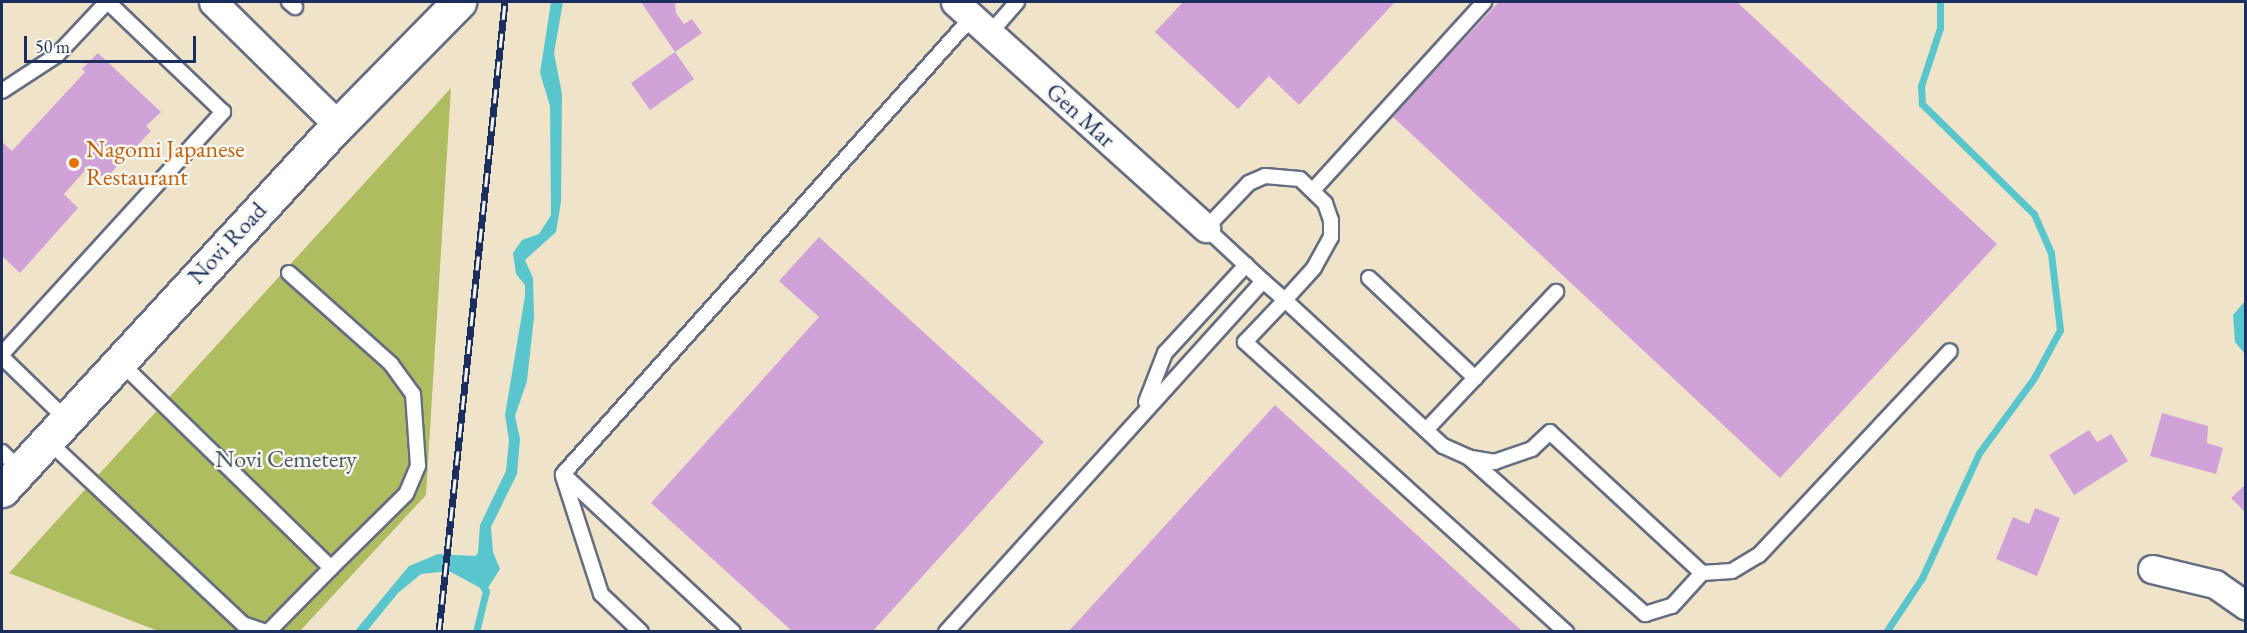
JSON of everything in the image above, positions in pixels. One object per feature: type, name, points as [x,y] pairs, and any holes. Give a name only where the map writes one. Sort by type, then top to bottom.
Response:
[{"type":"main road","name":"Novi Road","points":[[7,470],[55,428],[338,124],[452,8]]},
{"type":"street","points":[[213,2],[338,124]]},
{"type":"street","name":"Gen Mar","points":[[973,17],[1206,228]]},
{"type":"street","points":[[2152,570],[2215,584],[2246,606]]},
{"type":"lane","points":[[2,90],[57,55],[107,2],[223,112],[2,355],[55,428],[243,624],[267,632],[406,494],[417,466],[413,394],[391,364],[289,273]]},
{"type":"lane","points":[[562,474],[973,17],[1017,2]]},
{"type":"lane","points":[[1314,189],[1484,2]]},
{"type":"lane","points":[[1566,632],[1245,342],[1285,300],[1325,254],[1330,237],[1331,220],[1314,189],[1300,179],[1265,176],[1249,183],[1206,228],[1285,300],[1443,446],[1481,461],[1508,460],[1532,449],[1550,432],[1702,573],[1732,572],[1759,555],[1950,351]]},
{"type":"lane","points":[[1142,412],[1165,354],[1246,265]]},
{"type":"lane","points":[[1369,278],[1475,378]]},
{"type":"lane","points":[[946,632],[1142,412],[1263,281]]},
{"type":"lane","points":[[1426,430],[1556,292]]},
{"type":"lane","points":[[118,360],[331,568]]},
{"type":"lane","points":[[1468,457],[1645,614],[1672,606],[1702,573]]},
{"type":"lane","points":[[562,474],[601,594],[641,632]]},
{"type":"lane","points":[[562,474],[733,632]]},
{"type":"green space","name":"Novi Cemetery","points":[[451,88],[426,495],[300,631],[158,631],[9,573]]},
{"type":"water","points":[[551,2],[563,2],[554,53],[562,94],[561,202],[556,232],[525,260],[533,278],[534,317],[527,381],[515,416],[520,439],[517,474],[491,527],[493,552],[500,569],[486,591],[449,571],[421,574],[398,593],[367,631],[355,631],[409,566],[438,554],[475,556],[478,553],[480,525],[506,471],[509,440],[505,415],[525,296],[525,285],[516,274],[513,253],[522,240],[539,234],[551,215],[550,106],[540,73]]},
{"type":"water","points":[[2245,301],[2245,354],[2235,342],[2233,315]]},
{"type":"building","points":[[641,2],[679,2],[675,4],[676,13],[684,24],[692,19],[702,33],[675,52]]},
{"type":"building","points":[[1183,2],[1395,2],[1299,105],[1269,76],[1238,109],[1155,32]]},
{"type":"building","points":[[1499,2],[1737,2],[1997,244],[1780,478],[1392,116]]},
{"type":"building","points":[[675,52],[694,79],[650,110],[631,83]]},
{"type":"building","points":[[98,53],[161,112],[146,126],[151,131],[105,179],[90,165],[64,194],[78,208],[20,273],[2,256],[2,142],[12,151],[85,72],[82,69]]},
{"type":"building","points":[[819,237],[1044,442],[872,632],[793,632],[651,503],[819,317],[779,281]]},
{"type":"building","points":[[1275,405],[1523,632],[1068,632]]},
{"type":"building","points":[[2162,413],[2208,426],[2207,443],[2223,448],[2216,474],[2150,456]]},
{"type":"building","points":[[2089,430],[2097,442],[2111,434],[2128,461],[2074,495],[2049,455]]},
{"type":"building","points":[[2246,484],[2246,513],[2231,498]]},
{"type":"building","points":[[2035,508],[2060,518],[2037,576],[1996,559],[2013,517],[2029,524]]},
{"type":"waterway","points":[[1886,632],[1922,578],[1979,453],[2034,378],[2060,330],[2051,253],[2034,214],[1922,104],[1921,86],[1940,28],[1940,2]]},
{"type":"waterway","points":[[476,632],[486,591],[482,585]]},
{"type":"railway","points":[[439,632],[505,2]]},
{"type":"place","name":"Nagomi Japanese Restaurant","points":[[74,163]]}]
